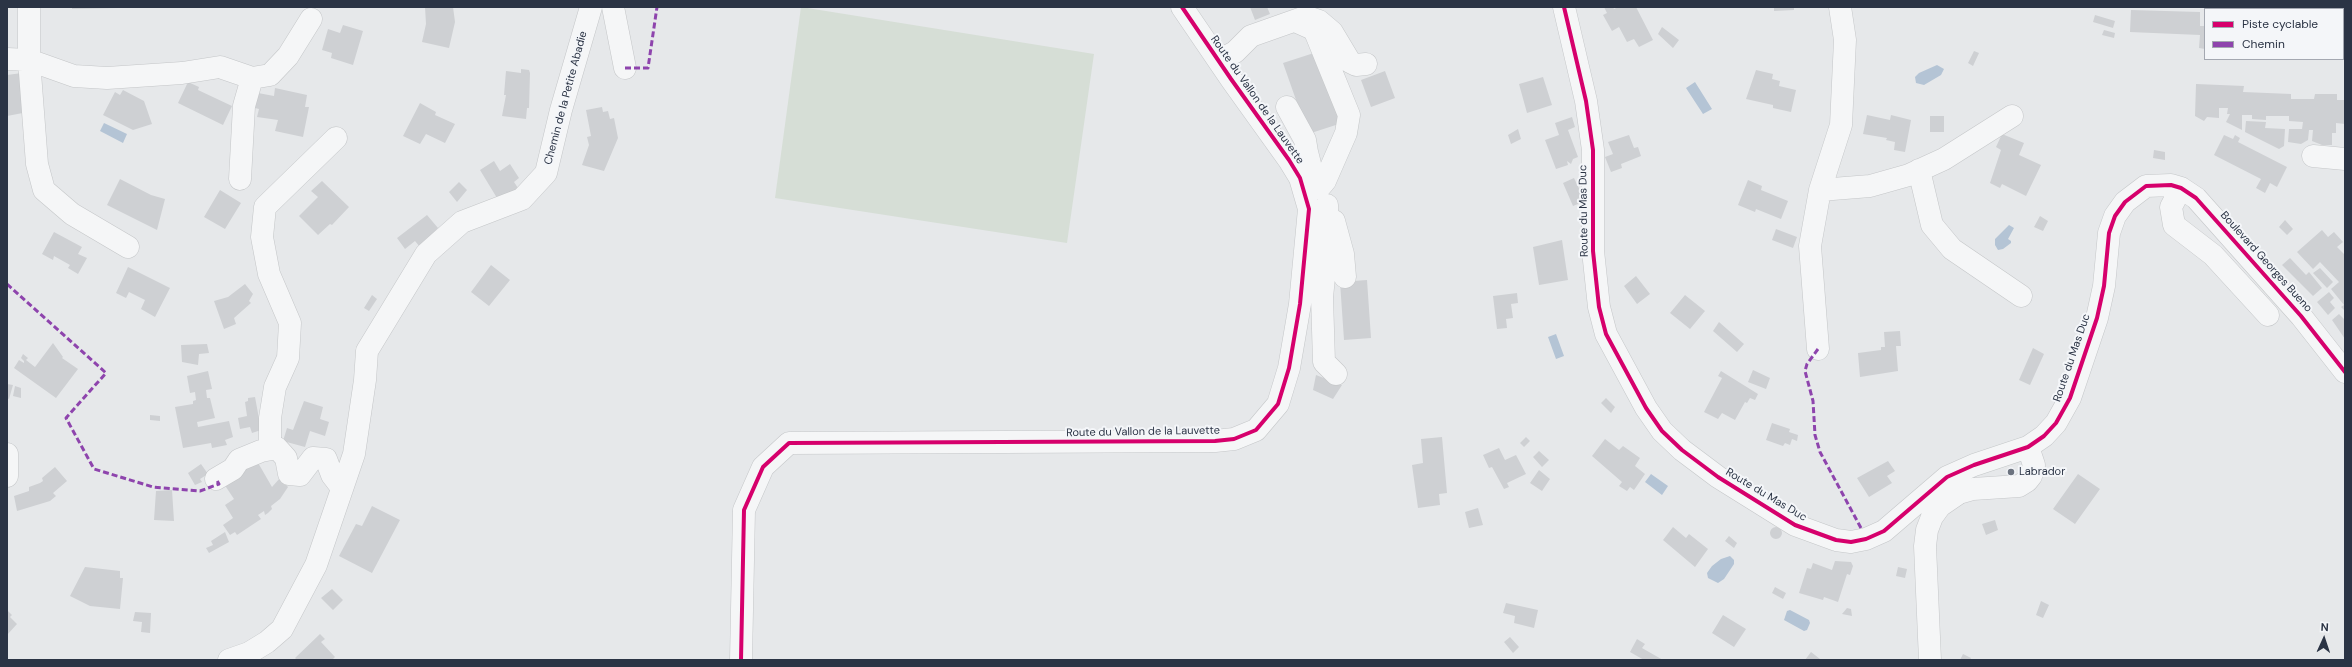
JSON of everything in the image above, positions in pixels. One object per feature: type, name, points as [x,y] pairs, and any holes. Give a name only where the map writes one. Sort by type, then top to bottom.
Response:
[{"type":"street","points":[[29,7],[29,60],[37,164],[44,190],[72,214],[128,247]]},
{"type":"street","name":"Chemin de la Petite Abadie","points":[[229,660],[249,653],[267,642],[282,630],[316,565],[354,454],[365,380],[367,351],[426,254],[462,222],[522,199],[546,173],[561,110],[591,7]]},
{"type":"street","points":[[613,7],[625,68]]},
{"type":"street","name":"Route du Vallon de la Lauvette","points":[[741,660],[744,510],[763,467],[789,443],[1215,441],[1234,439],[1256,430],[1278,404],[1289,368],[1300,304],[1308,233],[1309,209],[1303,188],[1220,60],[1182,7]]},
{"type":"street","name":"Route du Mas Duc","points":[[1564,7],[1586,101],[1593,150],[1593,251],[1598,307],[1606,334],[1646,408],[1672,440],[1718,477],[1795,525],[1819,536],[1851,542],[1884,530],[1947,477],[1974,465],[2028,447],[2044,436],[2056,423],[2070,398],[2097,318],[2104,286],[2109,233],[2115,216],[2125,202],[2136,193],[2146,186],[2159,184]]},
{"type":"street","points":[[1818,349],[1810,246],[1820,190],[1841,125],[1845,40],[1840,7]]},
{"type":"street","points":[[2263,7],[2304,8]]},
{"type":"street","points":[[7,59],[29,60],[74,76],[107,78],[182,73],[220,67],[252,78],[270,75],[288,56],[311,18]]},
{"type":"street","points":[[1220,60],[1234,52],[1251,36],[1295,21],[1310,18],[1319,22],[1332,32],[1350,62],[1356,65],[1366,64]]},
{"type":"street","points":[[1295,21],[1313,29],[1316,34],[1349,115],[1346,132],[1325,181],[1320,187],[1303,188]]},
{"type":"street","points":[[240,179],[244,106],[252,78]]},
{"type":"street","points":[[1287,107],[1305,140],[1308,169],[1303,188]]},
{"type":"street","points":[[1820,190],[1870,186],[1919,170],[1944,159],[2012,116]]},
{"type":"street","points":[[270,449],[270,418],[275,387],[288,358],[290,324],[269,274],[262,237],[265,207],[336,138]]},
{"type":"street","points":[[2312,156],[2345,159]]},
{"type":"street","points":[[1919,170],[1932,225],[1952,249],[2021,296]]},
{"type":"street","name":"Boulevard Georges Bueno","points":[[2159,184],[2181,188],[2196,198],[2301,316],[2345,372]]},
{"type":"street","points":[[1303,188],[1325,198],[1344,254],[1345,277]]},
{"type":"street","points":[[2181,188],[2171,207],[2174,225],[2213,256],[2268,315]]},
{"type":"street","points":[[1327,205],[1328,239],[1322,297],[1324,362],[1336,374]]},
{"type":"street","points":[[1930,660],[1925,546],[1927,530],[1932,517],[1940,506],[1959,493],[1973,489],[2018,486],[2027,481],[2031,476],[2034,465],[2028,447]]},
{"type":"street","points":[[216,479],[233,469],[239,460],[261,450],[278,448],[286,458],[289,474],[300,475],[313,458],[326,459],[332,475],[342,488]]},
{"type":"street","points":[[7,454],[7,476]]},
{"type":"shaded area","points":[[801,7],[1094,54],[1067,243],[775,198]]},
{"type":"water","points":[[1937,65],[1944,69],[1941,75],[1924,85],[1916,83],[1915,77],[1919,73]]},
{"type":"water","points":[[1695,82],[1712,109],[1703,114],[1686,88]]},
{"type":"water","points":[[104,123],[127,134],[123,143],[100,131]]},
{"type":"water","points":[[2009,225],[2014,228],[2008,239],[2011,243],[2003,249],[1998,250],[1995,245],[1995,239]]},
{"type":"water","points":[[1556,334],[1564,356],[1556,359],[1548,337]]},
{"type":"water","points":[[1651,474],[1668,486],[1662,495],[1645,482]]},
{"type":"water","points":[[1730,556],[1734,560],[1734,564],[1724,579],[1718,583],[1708,578],[1707,573],[1712,566],[1721,559]]},
{"type":"water","points":[[1790,610],[1809,620],[1810,623],[1807,630],[1804,631],[1784,620],[1787,611]]},
{"type":"building","points":[[72,7],[118,7],[118,8],[72,9]]},
{"type":"building","points":[[425,7],[453,7],[455,22],[449,48],[422,42],[426,24]]},
{"type":"building","points":[[1250,7],[1267,7],[1270,14],[1255,20]]},
{"type":"building","points":[[1604,7],[1613,7],[1614,9],[1618,7],[1636,7],[1653,40],[1639,47],[1634,39],[1627,42],[1619,27],[1612,31],[1603,15],[1607,13]]},
{"type":"building","points":[[1774,7],[1794,7],[1794,10],[1774,11]]},
{"type":"building","points":[[2131,10],[2200,12],[2200,26],[2204,26],[2204,49],[2199,48],[2200,35],[2130,32]]},
{"type":"building","points":[[2095,15],[2115,21],[2113,28],[2093,22]]},
{"type":"building","points":[[343,25],[363,31],[353,65],[331,58],[332,53],[322,50],[328,29],[340,33]]},
{"type":"building","points":[[1662,27],[1679,40],[1673,48],[1658,34]]},
{"type":"building","points":[[2104,30],[2115,33],[2114,38],[2102,35]]},
{"type":"building","points":[[2344,32],[2345,32],[2344,54]]},
{"type":"building","points":[[1974,51],[1979,53],[1973,66],[1968,63]]},
{"type":"building","points":[[1317,52],[1342,123],[1308,134],[1283,63]]},
{"type":"building","points":[[521,69],[529,70],[530,73],[529,108],[527,108],[526,119],[502,116],[506,95],[504,95],[506,71],[521,73]]},
{"type":"building","points":[[1756,70],[1773,74],[1772,79],[1780,81],[1779,86],[1796,90],[1791,112],[1773,108],[1773,105],[1746,99]]},
{"type":"building","points":[[1385,71],[1395,98],[1371,107],[1361,80]]},
{"type":"building","points":[[22,73],[28,112],[7,116],[7,75]]},
{"type":"building","points":[[1543,77],[1552,105],[1527,113],[1519,84]]},
{"type":"building","points":[[188,82],[199,87],[198,90],[232,106],[223,125],[178,103]]},
{"type":"building","points":[[2196,84],[2244,86],[2243,92],[2291,94],[2291,99],[2314,99],[2315,94],[2337,94],[2337,100],[2345,100],[2345,124],[2336,123],[2336,133],[2332,133],[2332,145],[2322,145],[2312,141],[2313,130],[2309,130],[2308,140],[2301,144],[2288,142],[2289,129],[2302,129],[2303,122],[2289,121],[2289,116],[2266,116],[2266,120],[2252,119],[2252,115],[2242,115],[2242,130],[2226,122],[2230,114],[2227,114],[2228,108],[2219,108],[2219,118],[2207,117],[2204,121],[2195,116]]},
{"type":"building","points":[[275,88],[307,95],[305,107],[309,107],[303,137],[275,131],[278,120],[257,117],[259,109],[255,108],[258,93],[274,96]]},
{"type":"building","points":[[123,90],[144,101],[152,124],[133,130],[103,115],[115,92],[120,95]]},
{"type":"building","points":[[420,103],[436,112],[435,115],[455,124],[445,143],[426,134],[420,144],[403,136]]},
{"type":"building","points":[[602,107],[603,112],[608,111],[610,119],[614,118],[618,138],[604,171],[582,165],[589,145],[587,137],[591,136],[586,110]]},
{"type":"building","points":[[1867,115],[1890,120],[1891,115],[1911,120],[1905,152],[1894,150],[1895,142],[1886,140],[1887,138],[1863,134]]},
{"type":"building","points":[[1930,116],[1944,116],[1944,132],[1930,132]]},
{"type":"building","points":[[1572,117],[1575,127],[1568,130],[1578,157],[1573,159],[1571,164],[1567,161],[1568,165],[1556,169],[1545,140],[1559,135],[1555,123]]},
{"type":"building","points":[[2246,121],[2266,122],[2265,128],[2285,129],[2284,146],[2279,149],[2245,132]]},
{"type":"building","points":[[1518,129],[1521,139],[1511,144],[1508,135]]},
{"type":"building","points":[[2002,134],[2024,143],[2019,155],[2041,165],[2026,196],[2002,184],[2000,188],[1990,183],[2001,150],[1996,147]]},
{"type":"building","points":[[1629,135],[1634,148],[1638,147],[1641,156],[1621,164],[1622,168],[1611,172],[1605,157],[1613,154],[1608,142]]},
{"type":"building","points":[[2224,135],[2233,139],[2235,135],[2240,138],[2238,142],[2287,167],[2277,187],[2270,183],[2265,193],[2256,188],[2261,179],[2214,155]]},
{"type":"building","points":[[2154,150],[2165,152],[2165,160],[2153,158]]},
{"type":"building","points":[[494,161],[500,171],[510,164],[519,178],[514,182],[520,191],[497,198],[480,170]]},
{"type":"building","points":[[1574,178],[1585,201],[1573,206],[1563,183]]},
{"type":"building","points":[[120,179],[151,195],[165,199],[157,230],[107,205]]},
{"type":"building","points":[[1748,180],[1762,186],[1761,190],[1788,201],[1781,219],[1756,209],[1755,212],[1738,205]]},
{"type":"building","points":[[322,181],[349,207],[332,225],[330,224],[318,235],[299,216],[318,197],[311,191]]},
{"type":"building","points":[[459,182],[467,190],[457,202],[449,192]]},
{"type":"building","points":[[220,190],[241,203],[225,229],[204,217]]},
{"type":"building","points":[[427,215],[438,228],[420,247],[415,241],[405,249],[397,238]]},
{"type":"building","points":[[2040,216],[2048,221],[2043,231],[2034,227]]},
{"type":"building","points":[[2285,220],[2293,229],[2287,235],[2279,227]]},
{"type":"building","points":[[1776,229],[1797,237],[1793,248],[1772,240]]},
{"type":"building","points":[[2322,230],[2328,237],[2334,232],[2343,242],[2337,247],[2345,255],[2345,311],[2341,307],[2344,305],[2331,289],[2339,282],[2320,262],[2313,269],[2297,252]]},
{"type":"building","points":[[54,232],[82,247],[78,254],[87,258],[78,274],[68,268],[70,265],[54,256],[53,260],[42,254]]},
{"type":"building","points":[[1562,240],[1568,280],[1539,285],[1533,247]]},
{"type":"building","points":[[2290,258],[2306,275],[2309,272],[2322,288],[2313,296],[2282,265]]},
{"type":"building","points":[[491,265],[510,280],[489,306],[471,292]]},
{"type":"building","points":[[128,267],[170,288],[155,317],[141,309],[145,300],[129,292],[126,298],[116,293]]},
{"type":"building","points":[[2320,268],[2333,282],[2327,288],[2313,273]]},
{"type":"building","points":[[1636,276],[1650,294],[1637,304],[1624,286]]},
{"type":"building","points":[[1367,280],[1371,338],[1344,340],[1340,282]]},
{"type":"building","points":[[245,284],[253,294],[249,301],[251,303],[234,318],[236,324],[224,329],[214,301],[228,297]]},
{"type":"building","points":[[2329,292],[2334,298],[2330,302],[2335,308],[2328,315],[2317,302]]},
{"type":"building","points":[[1517,293],[1518,303],[1511,304],[1513,318],[1506,319],[1507,328],[1497,329],[1493,296]]},
{"type":"building","points":[[372,295],[377,299],[369,311],[364,308]]},
{"type":"building","points":[[1685,295],[1705,311],[1690,329],[1670,313]]},
{"type":"building","points":[[2339,314],[2345,320],[2345,339],[2332,320]]},
{"type":"building","points":[[1719,322],[1744,344],[1737,352],[1713,331]]},
{"type":"building","points":[[1900,331],[1901,346],[1896,346],[1898,371],[1860,377],[1858,353],[1881,350],[1881,347],[1885,347],[1884,332]]},
{"type":"building","points":[[53,343],[63,357],[62,358],[78,369],[56,398],[14,368],[19,360],[24,363],[21,358],[23,354],[28,358],[26,360],[35,367]]},
{"type":"building","points":[[207,344],[209,353],[199,354],[198,365],[182,362],[181,345]]},
{"type":"building","points":[[2033,348],[2044,354],[2030,385],[2019,380]]},
{"type":"building","points":[[1753,370],[1770,378],[1766,389],[1748,382]]},
{"type":"building","points":[[208,371],[212,389],[206,390],[207,398],[210,398],[215,418],[197,422],[198,427],[229,421],[233,437],[225,440],[227,445],[212,448],[211,443],[183,448],[175,407],[193,404],[193,401],[196,400],[195,392],[190,393],[187,376]]},
{"type":"building","points":[[1721,371],[1758,394],[1755,400],[1750,398],[1747,403],[1745,402],[1735,420],[1722,413],[1718,419],[1704,412],[1722,378],[1718,376]]},
{"type":"building","points":[[1316,375],[1342,385],[1333,399],[1313,390]]},
{"type":"building","points":[[7,384],[13,385],[9,399],[7,398]]},
{"type":"building","points":[[15,386],[21,388],[21,398],[13,396]]},
{"type":"building","points":[[255,397],[260,424],[264,429],[252,433],[250,427],[240,429],[238,418],[247,416],[245,402],[248,401],[248,398]]},
{"type":"building","points":[[1606,398],[1615,407],[1611,413],[1601,403]]},
{"type":"building","points":[[304,401],[323,407],[320,419],[329,422],[325,436],[310,431],[305,447],[283,441],[287,428],[293,430]]},
{"type":"building","points":[[150,415],[160,416],[160,421],[150,420]]},
{"type":"building","points":[[1772,423],[1790,429],[1789,432],[1798,435],[1797,441],[1792,439],[1790,445],[1785,443],[1783,446],[1766,440]]},
{"type":"building","points":[[1442,437],[1447,493],[1439,494],[1440,505],[1418,508],[1412,465],[1423,463],[1421,439]]},
{"type":"building","points":[[1526,437],[1530,441],[1524,447],[1520,443]]},
{"type":"building","points":[[1605,439],[1619,450],[1623,446],[1640,458],[1635,466],[1645,474],[1634,490],[1630,487],[1627,491],[1619,486],[1622,482],[1592,456]]},
{"type":"building","points":[[1499,448],[1505,460],[1516,455],[1526,474],[1507,483],[1509,487],[1504,489],[1492,467],[1489,468],[1483,455]]},
{"type":"building","points":[[1539,451],[1549,460],[1542,467],[1533,457]]},
{"type":"building","points":[[257,461],[272,487],[280,478],[288,487],[280,499],[271,506],[272,509],[268,513],[265,515],[264,511],[258,515],[261,519],[237,535],[235,532],[230,535],[223,525],[233,518],[225,505],[234,499],[222,481]]},
{"type":"building","points":[[1888,461],[1895,471],[1887,476],[1892,483],[1869,497],[1857,478]]},
{"type":"building","points":[[201,464],[208,474],[200,479],[202,482],[195,485],[188,473]]},
{"type":"building","points":[[55,467],[67,481],[53,493],[56,496],[50,501],[17,511],[14,496],[29,491],[29,487],[43,481],[42,478]]},
{"type":"building","points":[[1539,470],[1550,479],[1542,491],[1530,483]]},
{"type":"building","points":[[2078,474],[2100,489],[2075,524],[2053,509]]},
{"type":"building","points":[[172,490],[174,521],[154,520],[156,491]]},
{"type":"building","points":[[372,506],[400,520],[372,573],[339,556],[356,524],[362,526]]},
{"type":"building","points":[[1478,508],[1483,525],[1469,528],[1465,512]]},
{"type":"building","points":[[1995,520],[1998,530],[1986,535],[1982,524]]},
{"type":"building","points":[[1673,527],[1686,538],[1689,534],[1708,549],[1695,567],[1663,540]]},
{"type":"building","points":[[1774,527],[1778,527],[1782,533],[1778,539],[1774,539],[1770,535],[1770,531]]},
{"type":"building","points":[[225,532],[229,542],[209,553],[206,548],[213,545],[211,541]]},
{"type":"building","points":[[1729,536],[1737,543],[1734,548],[1725,541]]},
{"type":"building","points":[[1835,561],[1851,562],[1853,566],[1850,575],[1847,574],[1838,602],[1824,597],[1823,600],[1799,593],[1807,568],[1811,569],[1813,563],[1832,570]]},
{"type":"building","points":[[85,567],[120,571],[120,578],[123,578],[120,609],[90,606],[70,596]]},
{"type":"building","points":[[1898,567],[1907,569],[1905,578],[1896,576]]},
{"type":"building","points":[[1775,587],[1786,593],[1783,599],[1772,593]]},
{"type":"building","points":[[332,589],[343,600],[333,610],[321,598]]},
{"type":"building","points":[[2041,601],[2049,605],[2043,618],[2036,615]]},
{"type":"building","points":[[1506,603],[1538,610],[1534,628],[1514,623],[1515,616],[1503,613]]},
{"type":"building","points":[[1847,608],[1851,609],[1852,616],[1842,614]]},
{"type":"building","points":[[7,610],[12,615],[10,617],[17,624],[7,635]]},
{"type":"building","points":[[135,612],[151,613],[150,633],[141,632],[142,622],[133,621]]},
{"type":"building","points":[[1723,615],[1746,629],[1734,647],[1712,633]]},
{"type":"building","points":[[320,634],[325,639],[321,642],[335,657],[332,660],[297,660],[295,658]]},
{"type":"building","points":[[1510,637],[1519,647],[1513,653],[1504,642]]},
{"type":"building","points":[[1637,639],[1645,644],[1642,648],[1663,660],[1644,660],[1630,652]]},
{"type":"building","points":[[1811,652],[1820,659],[1805,660]]},
{"type":"building","points":[[1963,654],[1971,658],[1970,660],[1960,660]]},
{"type":"marked path","points":[[625,68],[648,68],[657,7]]},
{"type":"marked path","points":[[7,284],[106,373],[66,418],[94,469],[153,487],[200,491],[219,484],[216,479]]},
{"type":"marked path","points":[[1818,349],[1807,364],[1805,371],[1813,401],[1815,435],[1820,452],[1861,528]]},
{"type":"cycle path","points":[[741,660],[744,510],[763,467],[789,443],[1215,441],[1234,439],[1256,430],[1278,404],[1289,368],[1300,304],[1309,209],[1300,178],[1289,160],[1182,7]]},
{"type":"cycle path","points":[[1564,7],[1586,101],[1593,150],[1593,251],[1599,307],[1606,334],[1646,408],[1662,431],[1682,450],[1718,477],[1795,525],[1836,540],[1851,542],[1866,539],[1884,531],[1947,477],[1974,465],[2028,447],[2044,436],[2056,423],[2070,398],[2097,318],[2104,286],[2109,233],[2115,216],[2125,202],[2146,186],[2171,185],[2181,188],[2196,198],[2301,316],[2345,372]]},
{"type":"place","name":"Labrador","points":[[2011,472]]}]
